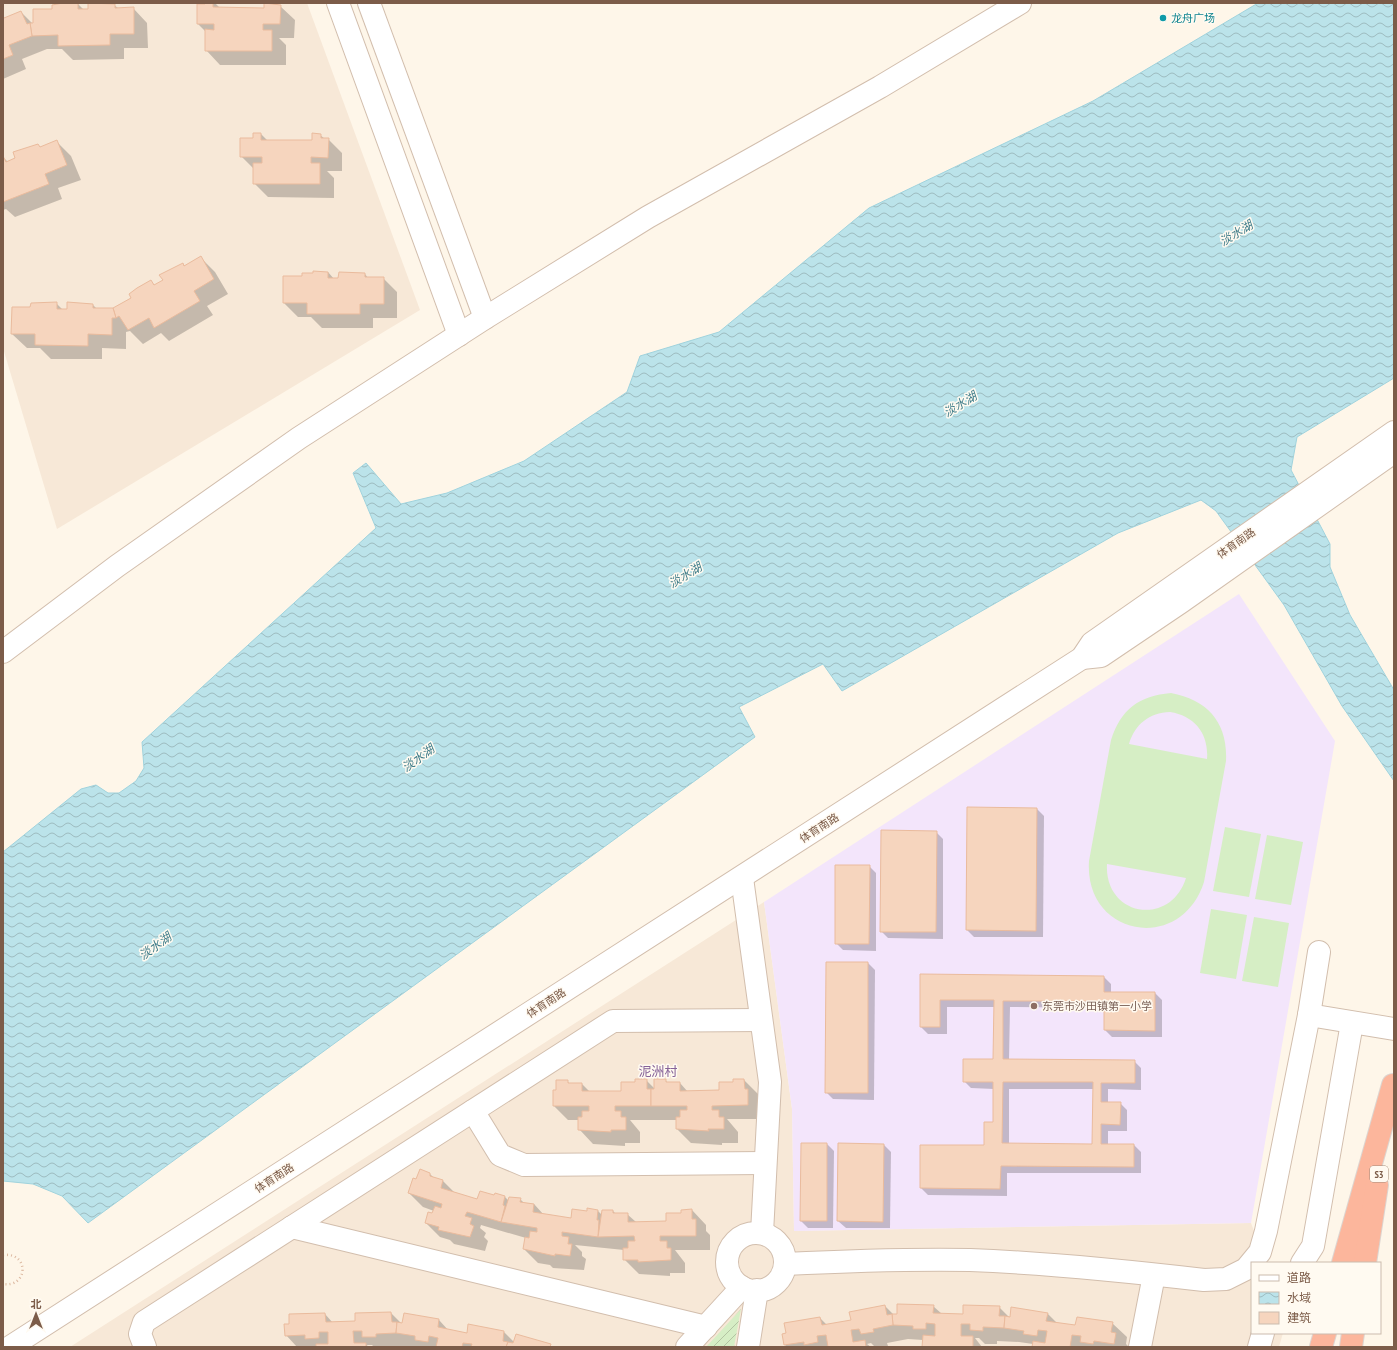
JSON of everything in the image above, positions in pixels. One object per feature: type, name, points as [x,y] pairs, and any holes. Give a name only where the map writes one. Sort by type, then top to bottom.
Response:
[{"type":"highway","points":[[1343,1262],[1394,1083]]},
{"type":"highway","name":"S3","points":[[1365,1262],[1394,1083]]},
{"type":"highway","points":[[1321,1347],[1325,1334]]},
{"type":"highway","points":[[1351,1347],[1353,1334]]},
{"type":"street","points":[[338,3],[459,335]]},
{"type":"street","points":[[369,3],[486,318]]},
{"type":"street","points":[[3,652],[117,566],[299,438],[459,335],[648,217],[880,87],[1020,3]]},
{"type":"street","name":"体育南路","points":[[10,1347],[742,878],[1082,658],[1092,643],[1175,596],[1342,477],[1394,432]]},
{"type":"street","name":"体育南路","points":[[1342,477],[1394,452]]},
{"type":"street","points":[[742,878],[770,1082],[762,1233]]},
{"type":"street","points":[[1255,1262],[1260,1252],[1266,1231],[1309,1015],[1319,952]]},
{"type":"street","points":[[1309,1015],[1394,1030]]},
{"type":"street","points":[[145,1347],[140,1334],[144,1322],[613,1021],[761,1020]]},
{"type":"street","points":[[1303,1262],[1313,1246],[1352,1023]]},
{"type":"street","points":[[473,1110],[500,1155],[524,1165],[765,1164]]},
{"type":"street","points":[[292,1227],[706,1327]]},
{"type":"street","points":[[688,1347],[706,1327],[750,1289],[774,1285],[779,1279],[785,1264],[784,1255],[779,1244],[769,1236],[762,1233],[745,1234],[738,1238],[728,1252],[727,1268],[735,1282],[750,1289]]},
{"type":"street","points":[[785,1264],[877,1260],[969,1260],[1062,1265],[1204,1280],[1226,1279],[1249,1273]]},
{"type":"street","points":[[1140,1347],[1154,1274]]},
{"type":"street","points":[[748,1347],[750,1289]]},
{"type":"street","points":[[1259,1347],[1263,1334]]},
{"type":"path","points":[[3,1255],[18,1258],[21,1262],[23,1272],[18,1281],[14,1284],[3,1284]]},
{"type":"shaded area","points":[[3,3],[307,3],[420,310],[57,529],[3,348]]},
{"type":"shaded area","name":"东莞市沙田镇第一小学","points":[[1239,594],[1335,741],[1251,1223],[794,1231],[792,1109],[764,902]]},
{"type":"shaded area","points":[[764,902],[792,1109],[794,1231],[1251,1223],[1266,1262],[1251,1262],[1251,1334],[1283,1334],[1279,1347],[70,1347]]},
{"type":"green space","points":[[1171,693],[1184,696],[1195,701],[1213,715],[1223,735],[1226,747],[1226,761],[1204,882],[1192,905],[1176,920],[1156,927],[1136,927],[1117,920],[1102,906],[1092,887],[1089,861],[1111,740],[1115,729],[1126,712],[1133,706],[1150,697]],"holes":[[[1170,712],[1187,718],[1199,728],[1206,742],[1207,759],[1129,744],[1139,725],[1149,717]],[[1107,864],[1186,878],[1178,894],[1166,904],[1153,909],[1139,909],[1126,904],[1116,895],[1109,882]]]},
{"type":"green space","points":[[1225,827],[1261,834],[1249,897],[1213,891]]},
{"type":"green space","points":[[1267,835],[1303,842],[1291,905],[1255,899]]},
{"type":"green space","points":[[1211,909],[1247,915],[1236,979],[1200,973]]},
{"type":"green space","points":[[1254,917],[1289,923],[1278,987],[1242,981]]},
{"type":"green space","points":[[741,1309],[734,1347],[706,1347]]},
{"type":"water","name":"淡水湖","points":[[1258,3],[1394,3],[1394,378],[1297,437],[1291,470],[1330,544],[1330,567],[1350,615],[1394,690],[1394,781],[1342,706],[1284,605],[1216,511],[1201,500],[1118,533],[842,691],[823,664],[739,707],[755,737],[88,1223],[62,1196],[33,1184],[3,1181],[3,852],[81,789],[96,785],[108,793],[119,793],[136,781],[144,768],[142,742],[376,528],[353,473],[366,463],[401,504],[447,493],[524,461],[627,392],[640,356],[719,332],[869,208],[1093,101]]},
{"type":"building","points":[[78,3],[78,9],[88,9],[88,3],[115,4],[115,8],[134,7],[134,34],[110,34],[110,45],[58,46],[58,35],[32,36],[30,23],[33,23],[33,9],[52,9],[52,5]]},
{"type":"building","points":[[213,3],[213,7],[264,8],[264,3],[281,5],[280,24],[263,24],[263,30],[272,30],[272,51],[205,51],[205,29],[214,30],[214,24],[197,24],[197,4]]},
{"type":"building","points":[[21,11],[27,24],[30,23],[32,36],[9,45],[13,55],[3,59],[3,16],[4,18]]},
{"type":"building","points":[[253,133],[261,133],[261,140],[312,140],[312,133],[321,134],[321,138],[329,138],[328,158],[311,157],[311,163],[320,163],[320,184],[253,184],[253,163],[262,163],[262,157],[240,157],[240,138],[253,138]]},
{"type":"building","points":[[57,140],[67,165],[45,174],[49,184],[3,202],[3,156],[6,162],[15,158],[13,152],[38,144],[40,147]]},
{"type":"building","points":[[201,256],[214,279],[194,291],[200,301],[154,328],[149,318],[128,330],[119,316],[116,318],[113,308],[131,298],[129,294],[137,288],[151,280],[154,285],[163,280],[159,275],[183,263],[184,266]]},
{"type":"building","points":[[313,271],[328,272],[328,278],[338,278],[339,272],[365,273],[365,277],[384,277],[384,304],[360,304],[360,314],[307,314],[307,303],[283,303],[283,276],[302,276],[302,273],[313,273]]},
{"type":"building","points":[[57,302],[57,309],[67,309],[67,302],[93,304],[93,308],[113,308],[116,318],[112,318],[112,335],[88,334],[88,346],[35,345],[35,334],[11,334],[12,307],[30,307],[31,303]]},
{"type":"building","points":[[967,807],[1037,808],[1036,931],[966,930]]},
{"type":"building","points":[[881,830],[937,831],[936,932],[880,932]]},
{"type":"building","points":[[835,865],[870,865],[869,944],[835,944]]},
{"type":"building","points":[[826,962],[868,962],[868,1093],[825,1093]]},
{"type":"building","points":[[920,974],[1104,976],[1104,992],[1155,992],[1155,1031],[1104,1030],[1104,1001],[1003,1001],[1003,1059],[1135,1060],[1135,1083],[1101,1083],[1101,1102],[1121,1102],[1120,1125],[1101,1124],[1101,1144],[1134,1144],[1134,1167],[1001,1166],[1000,1189],[920,1188],[920,1145],[984,1145],[984,1122],[993,1122],[993,1082],[963,1082],[963,1059],[993,1059],[994,1000],[940,1000],[940,1027],[920,1027]],"holes":[[[1003,1082],[1093,1082],[1092,1144],[1002,1143]]]},
{"type":"building","points":[[635,1079],[647,1079],[647,1089],[651,1089],[651,1106],[615,1106],[615,1111],[621,1111],[621,1117],[626,1117],[626,1130],[611,1130],[611,1132],[578,1130],[578,1117],[582,1117],[582,1111],[589,1111],[589,1106],[553,1106],[553,1090],[556,1090],[556,1080],[568,1080],[568,1083],[582,1083],[582,1091],[621,1091],[621,1082],[635,1082]]},
{"type":"building","points":[[654,1079],[666,1079],[666,1082],[680,1082],[680,1091],[719,1090],[719,1082],[733,1082],[733,1079],[744,1079],[745,1089],[748,1089],[748,1105],[712,1106],[712,1110],[719,1110],[719,1117],[724,1117],[724,1129],[708,1129],[709,1131],[676,1129],[676,1117],[680,1117],[680,1110],[687,1110],[687,1106],[651,1106],[651,1089],[654,1089]]},
{"type":"building","points":[[801,1143],[827,1143],[827,1221],[800,1221]]},
{"type":"building","points":[[838,1143],[884,1144],[883,1222],[837,1221]]},
{"type":"building","points":[[420,1169],[430,1173],[430,1176],[443,1180],[441,1188],[477,1199],[480,1191],[505,1196],[503,1205],[505,1206],[501,1222],[467,1212],[465,1216],[472,1218],[470,1224],[474,1226],[470,1237],[438,1230],[439,1227],[425,1223],[428,1212],[432,1213],[435,1206],[441,1208],[442,1204],[408,1193],[413,1178],[416,1179]]},
{"type":"building","points":[[509,1197],[521,1198],[520,1202],[534,1204],[533,1212],[571,1218],[572,1209],[587,1211],[587,1208],[598,1210],[598,1237],[562,1232],[562,1236],[569,1237],[568,1244],[572,1244],[570,1256],[555,1254],[555,1256],[523,1249],[525,1237],[529,1238],[530,1231],[537,1232],[537,1228],[501,1222]]},
{"type":"building","points":[[692,1209],[692,1219],[696,1219],[696,1236],[660,1236],[660,1241],[667,1241],[667,1248],[671,1248],[671,1260],[638,1262],[638,1260],[623,1260],[623,1248],[628,1248],[628,1241],[635,1241],[634,1236],[598,1237],[602,1210],[613,1210],[613,1213],[628,1213],[628,1222],[666,1221],[666,1213],[681,1213],[681,1210]]},
{"type":"building","points":[[897,1304],[934,1305],[933,1313],[963,1314],[963,1305],[1000,1306],[999,1316],[1005,1316],[1004,1328],[983,1327],[983,1331],[970,1330],[970,1324],[961,1324],[961,1336],[973,1336],[973,1347],[922,1347],[923,1335],[935,1336],[935,1324],[926,1323],[926,1329],[913,1329],[913,1326],[893,1325],[892,1314],[897,1314]]},
{"type":"building","points":[[885,1305],[887,1315],[892,1314],[893,1325],[873,1329],[874,1332],[861,1334],[859,1329],[851,1330],[853,1342],[865,1340],[866,1347],[828,1347],[826,1335],[817,1336],[818,1342],[804,1345],[804,1342],[784,1345],[782,1334],[786,1333],[784,1323],[820,1317],[822,1325],[851,1320],[849,1312]]},
{"type":"building","points":[[1011,1307],[1048,1313],[1046,1321],[1075,1325],[1077,1317],[1113,1322],[1111,1332],[1116,1333],[1114,1344],[1094,1341],[1093,1344],[1080,1342],[1081,1336],[1072,1335],[1070,1347],[1032,1347],[1033,1341],[1045,1343],[1047,1331],[1038,1330],[1037,1336],[1023,1334],[1024,1331],[1004,1328],[1005,1316],[1010,1317]]},
{"type":"building","points":[[391,1312],[392,1322],[397,1322],[396,1333],[376,1334],[376,1337],[362,1337],[362,1331],[353,1331],[354,1343],[366,1343],[366,1347],[316,1347],[316,1344],[328,1344],[328,1332],[319,1332],[319,1338],[305,1339],[305,1335],[285,1336],[284,1324],[289,1324],[289,1314],[325,1313],[326,1322],[355,1321],[355,1313]]},
{"type":"building","points":[[404,1313],[439,1319],[438,1327],[467,1333],[468,1324],[504,1331],[503,1341],[508,1342],[506,1347],[471,1347],[472,1344],[463,1343],[462,1347],[436,1347],[438,1338],[429,1336],[428,1342],[415,1340],[415,1336],[396,1333],[397,1322],[402,1323]]},
{"type":"building","points":[[516,1334],[551,1344],[550,1347],[506,1347],[508,1342],[513,1343]]},
{"type":"place","name":"龙舟广场","points":[[1163,18]]},
{"type":"place","name":"东莞市沙田镇第一小学","points":[[1034,1006]]},
{"type":"district","name":"泥洲村","points":[[658,1071]]}]
